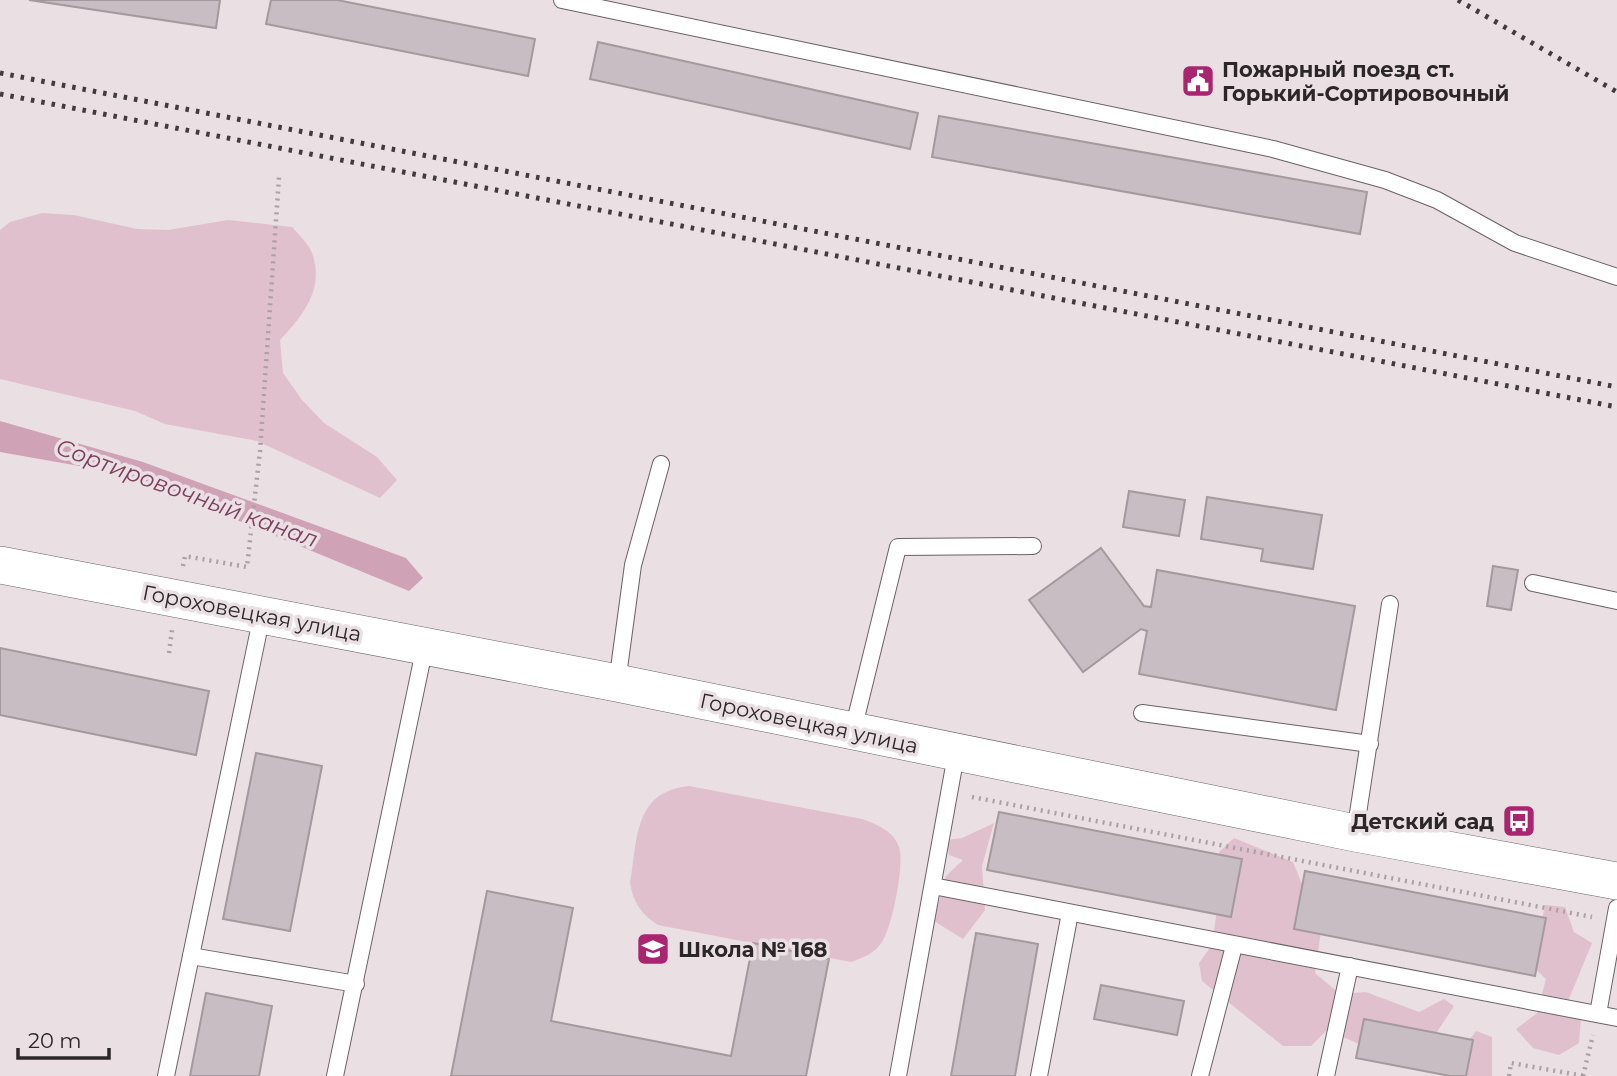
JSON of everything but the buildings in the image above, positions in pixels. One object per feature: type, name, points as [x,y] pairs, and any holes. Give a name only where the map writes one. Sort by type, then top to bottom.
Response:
[{"type":"street","name":"Гороховецкая улица","points":[[0,565],[853,730],[956,755],[1355,834],[1617,881]]},
{"type":"lane","points":[[562,0],[1273,149],[1385,180],[1437,200],[1515,243],[1617,277]]},
{"type":"lane","points":[[617,684],[633,565],[660,464]]},
{"type":"lane","points":[[853,730],[898,547],[1034,546]]},
{"type":"lane","points":[[1533,583],[1617,601]]},
{"type":"lane","points":[[1355,834],[1390,604]]},
{"type":"lane","points":[[166,1076],[262,615]]},
{"type":"lane","points":[[335,1076],[425,646]]},
{"type":"lane","points":[[1142,713],[1370,744]]},
{"type":"lane","points":[[898,1076],[956,755]]},
{"type":"lane","points":[[933,886],[1617,1018]]},
{"type":"lane","points":[[1039,1076],[1070,913]]},
{"type":"lane","points":[[1598,1014],[1616,915]]},
{"type":"lane","points":[[1200,1076],[1234,946]]},
{"type":"lane","points":[[191,956],[356,984]]},
{"type":"lane","points":[[1326,1076],[1350,966]]},
{"type":"path","points":[[247,567],[260,451],[279,177]]},
{"type":"path","points":[[950,792],[1616,915]]},
{"type":"path","points":[[1509,1076],[1511,1063],[1583,1076],[1598,1014]]},
{"type":"shaded area","points":[[42,213],[74,215],[137,229],[168,230],[228,220],[292,227],[311,250],[316,278],[314,290],[304,311],[280,340],[283,373],[302,400],[324,423],[377,457],[397,480],[380,498],[257,441],[165,424],[135,411],[0,379],[0,230],[10,222]]},
{"type":"shaded area","points":[[689,786],[862,819],[889,832],[899,847],[899,881],[886,934],[879,946],[868,955],[851,962],[658,925],[647,917],[633,896],[630,883],[637,835],[648,808],[657,797]]},
{"type":"shaded area","points":[[994,823],[982,866],[985,910],[963,939],[934,921],[946,876],[963,860],[949,855],[947,840],[962,838]]},
{"type":"shaded area","points":[[1234,838],[1293,862],[1321,931],[1315,973],[1340,994],[1366,992],[1419,1012],[1444,999],[1454,1006],[1424,1052],[1382,1054],[1327,1030],[1311,1046],[1283,1046],[1202,981],[1199,963],[1212,945],[1222,874],[1219,852]]},
{"type":"shaded area","points":[[1545,905],[1565,907],[1574,932],[1592,943],[1564,1011],[1581,1018],[1579,1043],[1559,1055],[1533,1048],[1516,1029],[1537,1013],[1546,979],[1533,967]]},
{"type":"shaded area","points":[[1476,1031],[1492,1037],[1492,1076],[1458,1076],[1462,1050]]},
{"type":"water","name":"Сортировочный канал","points":[[0,421],[143,462],[406,558],[423,578],[409,591],[125,474],[0,452]]},
{"type":"railway","points":[[1458,0],[1617,92]]},
{"type":"railway","points":[[0,73],[1617,387]]},
{"type":"railway","points":[[0,94],[1617,407]]},
{"type":"place","name":"Пожарный поезд ст. Горький-Сортировочный","points":[[1198,81]]},
{"type":"place","name":"Детский сад","points":[[1519,821]]},
{"type":"place","name":"Школа № 168","points":[[653,949]]}]
